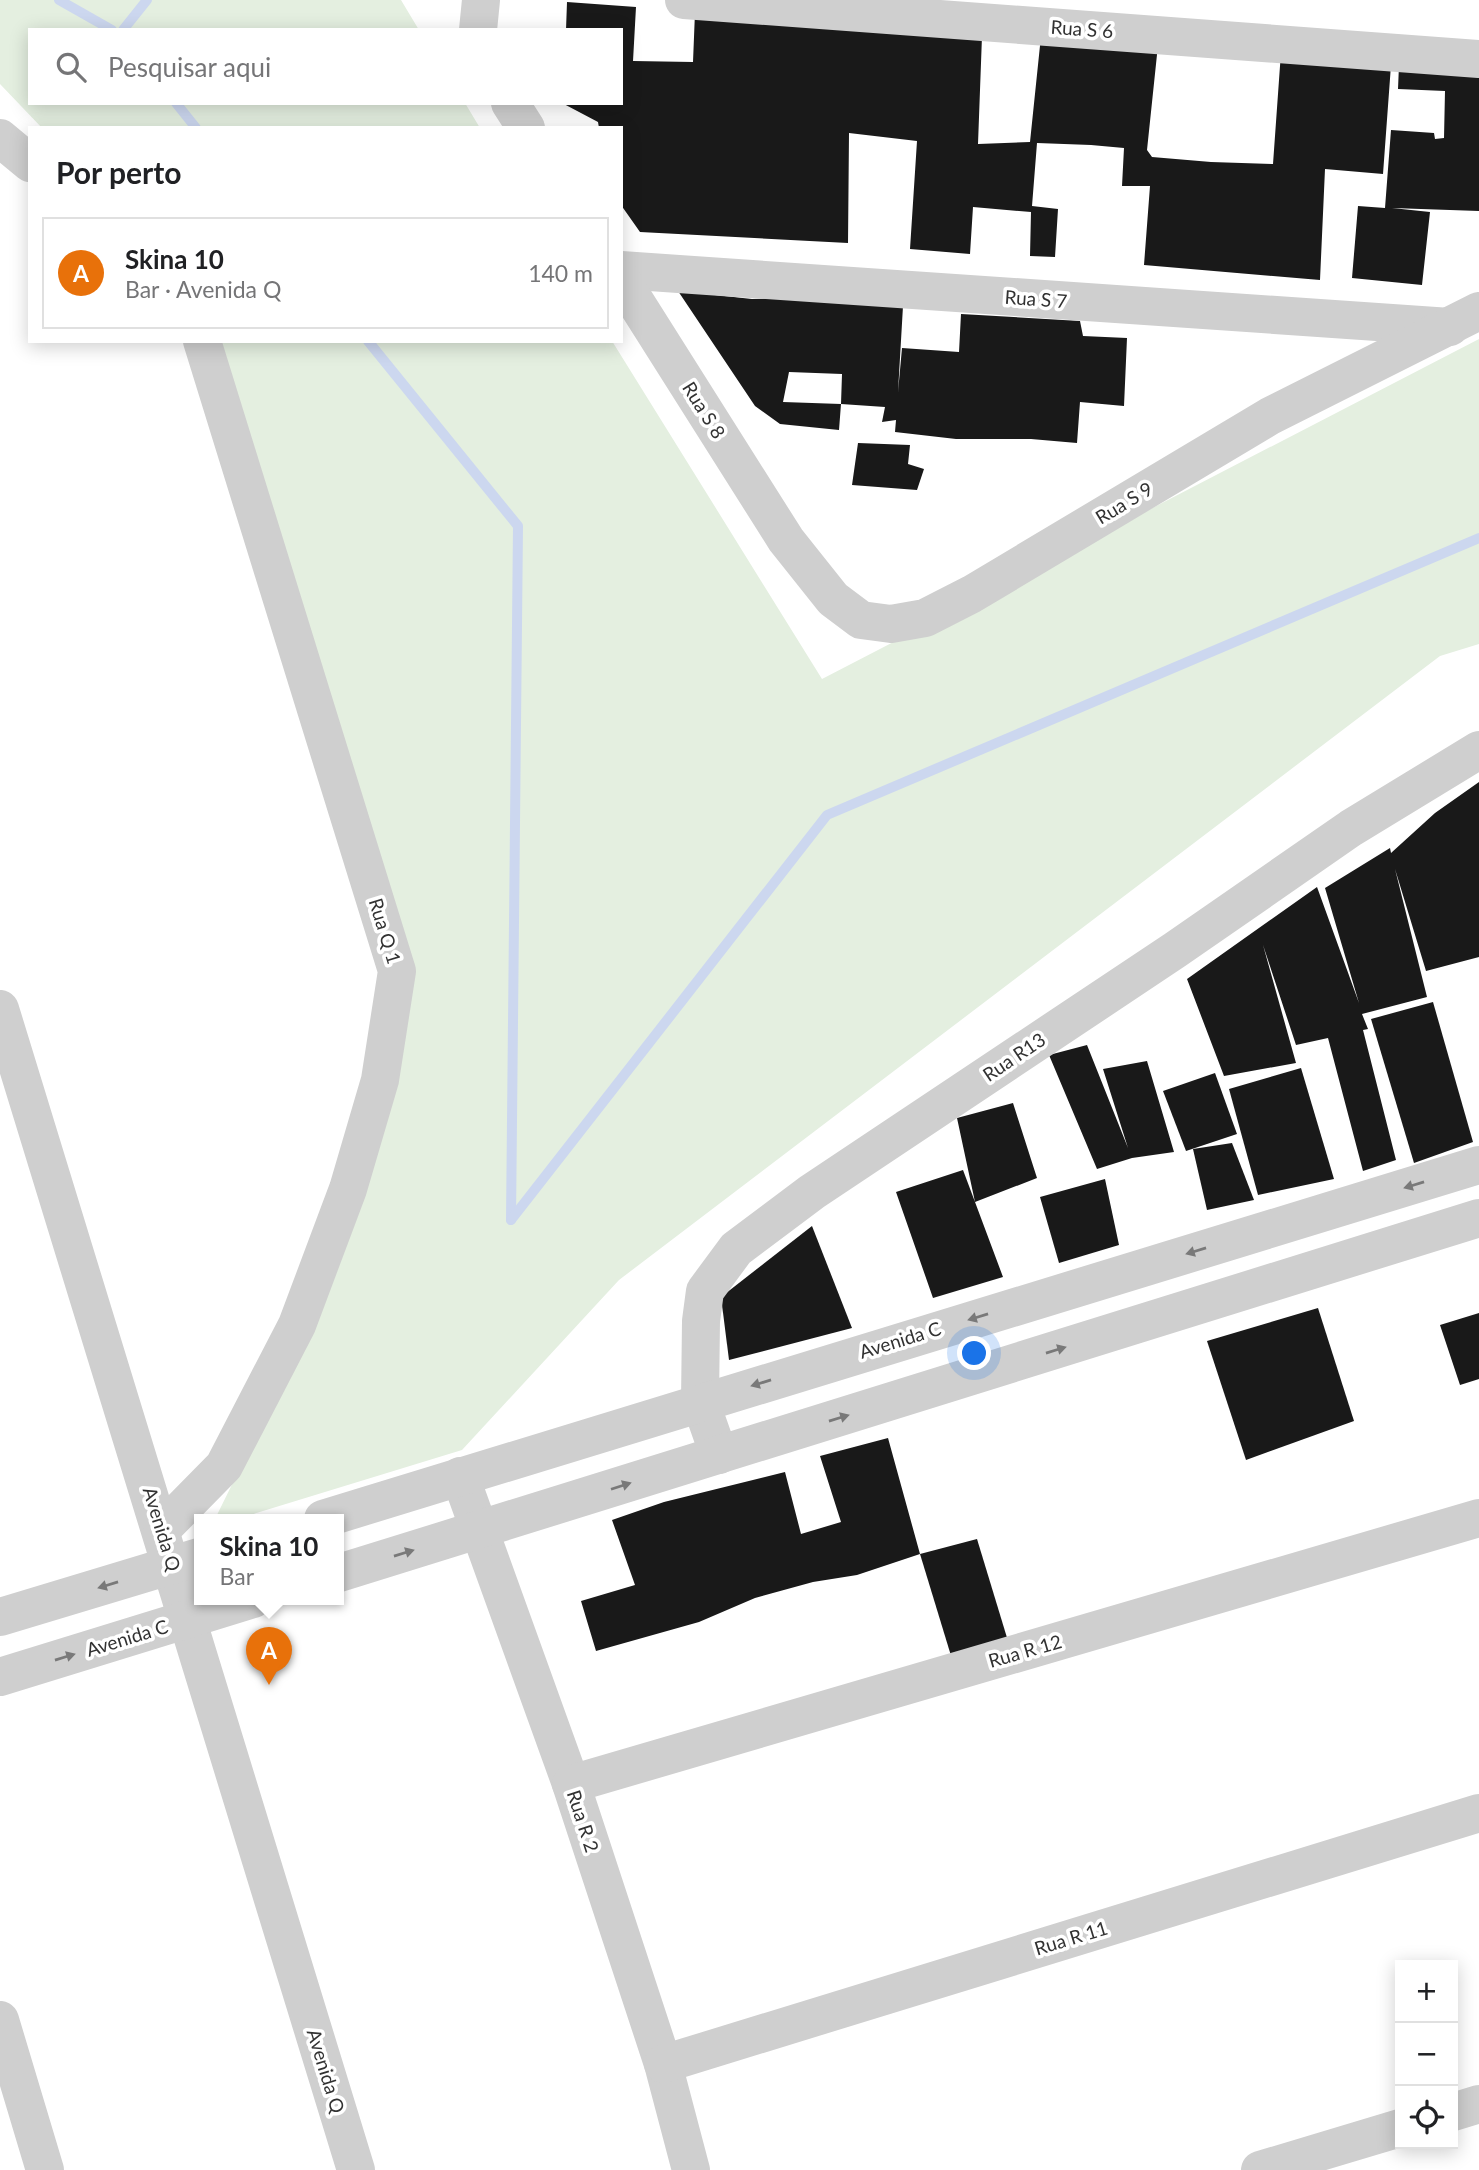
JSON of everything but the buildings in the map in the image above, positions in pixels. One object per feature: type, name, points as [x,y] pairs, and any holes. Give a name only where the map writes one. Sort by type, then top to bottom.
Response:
[{"type":"street","points":[[478,28],[481,0]]},
{"type":"street","name":"Rua S 6","points":[[684,0],[1479,59]]},
{"type":"street","points":[[511,105],[525,126]]},
{"type":"street","points":[[0,138],[28,161]]},
{"type":"street","name":"Rua S 7","points":[[623,270],[1465,319]]},
{"type":"street","name":"Rua S 8","points":[[623,282],[786,540]]},
{"type":"street","name":"Rua S 9","points":[[786,540],[833,599],[861,620],[891,624],[925,618],[972,594],[1270,416],[1465,319]]},
{"type":"street","name":"Rua Q 1","points":[[162,1529],[224,1466],[297,1325],[348,1189],[380,1080],[397,971],[203,343]]},
{"type":"street","name":"Rua R13","points":[[719,1455],[700,1401],[705,1291],[736,1249],[811,1192],[1175,950],[1351,828],[1479,750]]},
{"type":"street","name":"Avenida Q","points":[[0,1009],[162,1529],[186,1561],[188,1619],[356,2170]]},
{"type":"street","name":"Avenida C","points":[[339,1514],[700,1401],[1479,1165]]},
{"type":"street","points":[[344,1571],[1479,1218]]},
{"type":"street","name":"Rua R 2","points":[[460,1476],[482,1530],[571,1784],[663,2064],[691,2170]]},
{"type":"street","name":"Rua R 12","points":[[571,1784],[1479,1518]]},
{"type":"street","points":[[0,1617],[186,1561]]},
{"type":"street","name":"Avenida C","points":[[0,1678],[234,1605]]},
{"type":"street","name":"Rua R 11","points":[[663,2064],[1479,1813]]},
{"type":"street","points":[[0,2020],[45,2170]]},
{"type":"street","points":[[1458,2110],[1479,2104]]},
{"type":"street","points":[[1260,2170],[1395,2130]]},
{"type":"green space","points":[[0,0],[401,0],[418,28],[28,28],[28,105],[466,105],[479,126],[40,126],[0,84]]},
{"type":"green space","points":[[1479,339],[1479,644],[1440,656],[619,1280],[462,1450],[253,1514],[217,1514],[306,1334],[413,972],[219,343],[613,343],[822,679]]},
{"type":"waterway","points":[[59,0],[108,28]]},
{"type":"waterway","points":[[125,28],[147,0]]},
{"type":"waterway","points":[[178,105],[194,126]]},
{"type":"waterway","points":[[370,343],[518,526],[511,1220]]},
{"type":"waterway","points":[[511,1220],[827,815],[1479,538]]},
{"type":"place","name":"Skina 10","points":[[269,1685]]}]
